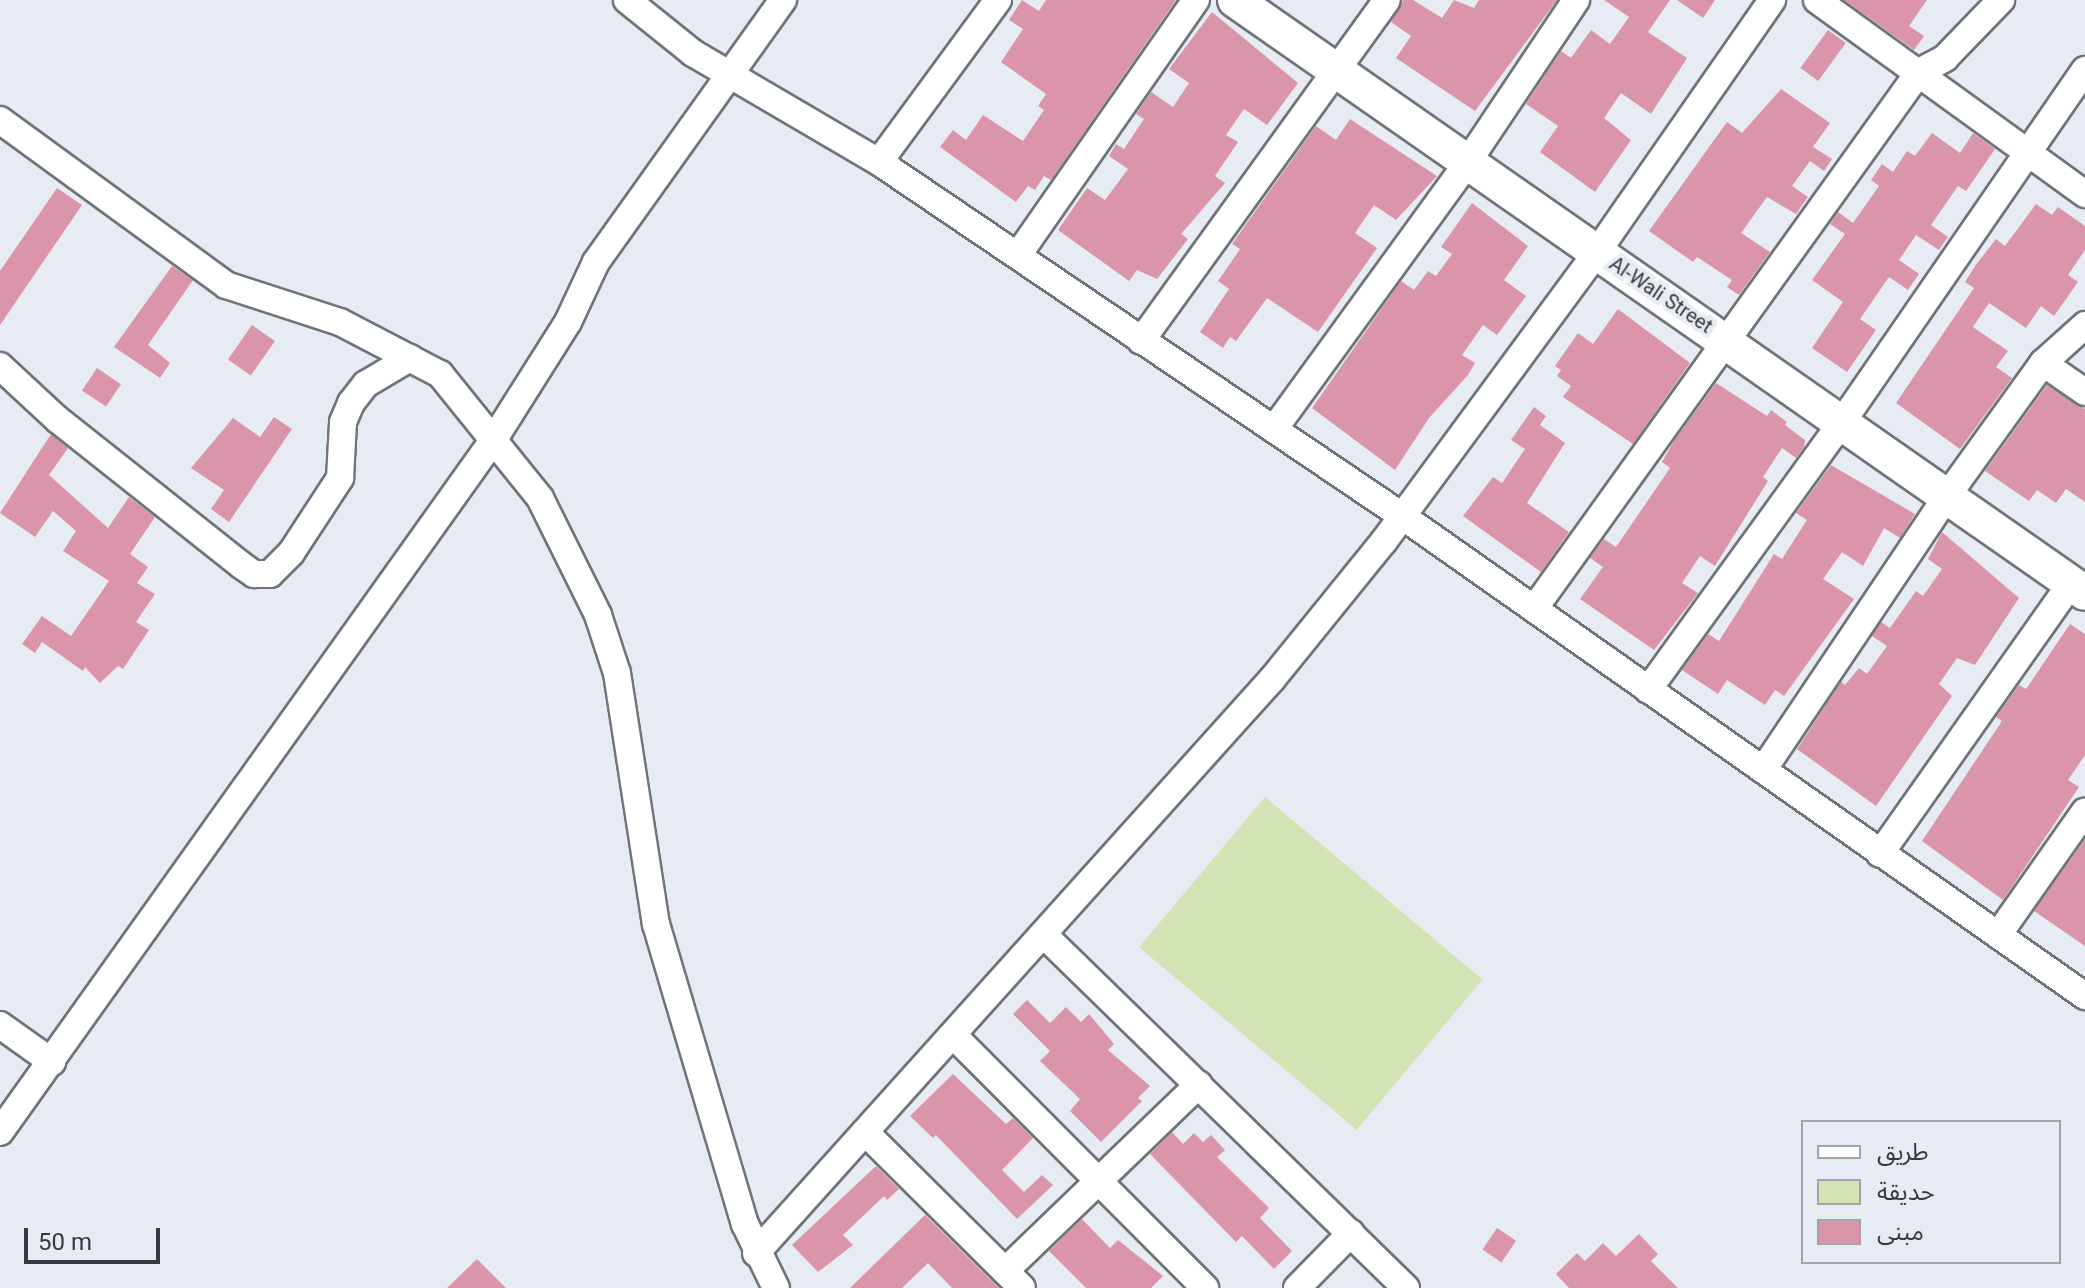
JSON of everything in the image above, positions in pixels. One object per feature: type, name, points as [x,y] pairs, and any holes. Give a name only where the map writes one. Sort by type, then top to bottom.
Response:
[{"type":"main road","name":"Al-Wali Street","points":[[1235,0],[1335,74],[1730,341],[2078,588]]},
{"type":"street","points":[[627,0],[693,53],[879,162],[1402,516],[2085,996]]},
{"type":"street","points":[[0,1132],[494,439],[568,322],[596,262],[783,0]]},
{"type":"street","points":[[879,162],[998,0]]},
{"type":"street","points":[[1018,255],[1196,0]]},
{"type":"street","points":[[1141,341],[1387,0]]},
{"type":"street","points":[[1274,429],[1467,163],[1576,0]]},
{"type":"street","points":[[756,1253],[1273,678],[1402,516],[1597,252],[1772,0]]},
{"type":"street","points":[[1817,0],[2085,194]]},
{"type":"street","points":[[1534,609],[1730,341],[1919,72],[1945,58],[2001,0]]},
{"type":"street","points":[[1648,690],[1842,422],[2085,70]]},
{"type":"street","points":[[0,120],[226,285],[340,322],[440,374],[540,498],[608,644],[637,775],[656,924],[756,1253],[776,1288]]},
{"type":"street","points":[[1763,770],[1947,496],[2043,363],[2085,325]]},
{"type":"street","points":[[0,366],[57,419],[241,565],[254,574],[270,574],[291,553],[340,478],[343,422],[351,403],[366,384],[410,358]]},
{"type":"street","points":[[2043,363],[2085,392]]},
{"type":"street","points":[[1880,854],[2078,588]]},
{"type":"street","points":[[1998,935],[2085,811]]},
{"type":"street","points":[[1043,934],[1406,1288]]},
{"type":"street","points":[[0,1025],[52,1062]]},
{"type":"street","points":[[954,1036],[1205,1288]]},
{"type":"street","points":[[865,1132],[1013,1280],[1100,1181],[1199,1084]]},
{"type":"street","points":[[1297,1288],[1351,1233]]},
{"type":"green space","points":[[1265,797],[1483,980],[1357,1130],[1139,947]]},
{"type":"building","points":[[1022,0],[1039,11],[1046,0],[1176,0],[1051,180],[1044,176],[1035,190],[1028,186],[1016,202],[940,147],[953,130],[966,140],[983,115],[1023,141],[1044,110],[1038,106],[1046,94],[1001,62],[1023,29],[1009,20]]},
{"type":"building","points":[[1403,0],[1413,0],[1442,18],[1454,0],[1474,8],[1479,0],[1557,0],[1475,111],[1396,58],[1411,36],[1391,22]]},
{"type":"building","points":[[1604,0],[1670,0],[1648,32],[1687,58],[1651,114],[1621,93],[1604,118],[1631,140],[1595,192],[1540,152],[1558,126],[1526,104],[1561,51],[1571,58],[1591,30],[1610,44],[1629,17]]},
{"type":"building","points":[[1677,0],[1715,0],[1703,18]]},
{"type":"building","points":[[1844,0],[1927,0],[1909,26],[1924,36],[1914,50]]},
{"type":"building","points":[[1212,12],[1298,83],[1267,125],[1244,109],[1226,135],[1238,142],[1215,176],[1225,183],[1181,234],[1188,239],[1157,279],[1137,270],[1129,281],[1058,230],[1087,188],[1105,200],[1128,169],[1109,156],[1116,144],[1124,149],[1144,119],[1136,114],[1151,92],[1173,107],[1189,83],[1169,69]]},
{"type":"building","points":[[1828,30],[1846,43],[1818,81],[1800,68]]},
{"type":"building","points":[[1781,89],[1830,123],[1813,147],[1832,159],[1824,171],[1810,161],[1792,186],[1808,197],[1796,214],[1767,197],[1741,233],[1770,252],[1739,295],[1727,287],[1732,280],[1697,257],[1693,262],[1649,231],[1727,122],[1742,133]]},
{"type":"building","points":[[1350,119],[1437,176],[1396,220],[1374,205],[1355,233],[1377,248],[1318,332],[1267,298],[1236,341],[1230,337],[1223,348],[1200,332],[1229,289],[1218,281],[1240,249],[1232,244],[1316,126],[1336,140]]},
{"type":"building","points":[[1932,133],[1960,153],[1973,133],[1995,149],[1966,191],[1958,186],[1931,225],[1948,237],[1939,250],[1916,235],[1899,260],[1919,274],[1908,290],[1889,277],[1860,319],[1876,330],[1847,372],[1812,348],[1843,302],[1812,280],[1845,234],[1830,224],[1838,212],[1853,223],[1879,186],[1871,180],[1882,164],[1893,172],[1907,151],[1915,156]]},
{"type":"building","points":[[57,188],[82,205],[0,325],[0,271]]},
{"type":"building","points":[[1472,203],[1528,246],[1504,280],[1526,296],[1497,335],[1483,325],[1462,355],[1475,363],[1468,375],[1429,418],[1395,470],[1312,408],[1401,281],[1414,290],[1428,271],[1436,276],[1452,254],[1441,247]]},
{"type":"building","points":[[2036,204],[2052,215],[2058,207],[2085,226],[2085,250],[2068,275],[2078,282],[2054,316],[2041,306],[2026,328],[1989,303],[1973,327],[2008,351],[1996,367],[2012,378],[1960,449],[1896,403],[1974,288],[1965,282],[1975,266],[1996,239],[2005,246]]},
{"type":"building","points":[[172,266],[193,280],[148,345],[170,363],[160,378],[114,347]]},
{"type":"building","points":[[1618,309],[1690,363],[1633,444],[1563,397],[1571,386],[1557,376],[1561,370],[1555,366],[1578,333],[1593,344]]},
{"type":"building","points":[[252,325],[275,341],[251,375],[228,359]]},
{"type":"building","points":[[97,368],[121,384],[106,407],[82,390]]},
{"type":"building","points":[[1716,383],[1767,416],[1771,410],[1805,440],[1804,447],[1796,458],[1782,448],[1763,477],[1768,481],[1715,566],[1700,556],[1682,583],[1698,593],[1654,650],[1580,599],[1603,567],[1590,558],[1604,539],[1616,547],[1670,468],[1662,462],[1674,441]]},
{"type":"building","points":[[2047,385],[2085,409],[2085,502],[2066,489],[2056,503],[2037,490],[2029,501],[1985,471]]},
{"type":"building","points":[[1534,407],[1546,416],[1540,425],[1565,443],[1527,503],[1569,532],[1541,572],[1463,516],[1493,477],[1502,483],[1525,449],[1511,440]]},
{"type":"building","points":[[274,417],[292,429],[229,522],[211,509],[224,490],[191,468],[233,418],[260,437]]},
{"type":"building","points":[[51,434],[68,448],[49,475],[108,528],[129,497],[155,517],[130,554],[148,567],[137,583],[155,594],[136,622],[149,630],[123,669],[118,666],[100,683],[85,667],[83,671],[42,642],[35,653],[22,644],[42,616],[71,636],[109,581],[63,551],[76,531],[53,511],[35,537],[0,513]]},
{"type":"building","points":[[1831,465],[1915,514],[1900,538],[1884,528],[1863,566],[1842,552],[1823,579],[1854,599],[1784,696],[1775,690],[1765,705],[1727,680],[1718,694],[1682,670],[1708,634],[1719,641],[1774,554],[1782,559],[1807,520],[1796,513]]},
{"type":"building","points":[[1942,532],[2019,598],[1975,665],[1957,658],[1939,684],[1952,696],[1876,806],[1797,749],[1841,682],[1845,685],[1859,668],[1867,674],[1887,646],[1872,636],[1881,622],[1890,628],[1916,591],[1923,596],[1942,569],[1928,559]]},
{"type":"building","points":[[2070,624],[2085,634],[2085,755],[2068,780],[2079,787],[2003,900],[1922,841],[2002,721],[1996,717],[2019,685],[2026,689]]},
{"type":"building","points":[[2085,839],[2085,946],[2034,911]]},
{"type":"building","points":[[1027,1000],[1050,1023],[1066,1007],[1081,1022],[1089,1014],[1114,1044],[1108,1050],[1150,1086],[1138,1098],[1142,1101],[1101,1142],[1070,1111],[1080,1099],[1040,1061],[1050,1051],[1013,1014]]},
{"type":"building","points":[[953,1074],[1006,1124],[1013,1118],[1033,1138],[1002,1170],[1024,1192],[1042,1175],[1053,1185],[1017,1219],[936,1135],[933,1138],[910,1116]]},
{"type":"building","points":[[1172,1132],[1183,1144],[1194,1133],[1203,1142],[1211,1135],[1225,1150],[1217,1157],[1269,1208],[1260,1218],[1292,1251],[1274,1269],[1242,1236],[1236,1242],[1150,1154]]},
{"type":"building","points":[[876,1166],[899,1189],[887,1200],[884,1196],[843,1235],[853,1245],[818,1272],[792,1245]]},
{"type":"building","points":[[925,1215],[999,1288],[952,1288],[928,1263],[902,1288],[850,1288]]},
{"type":"building","points":[[1082,1219],[1110,1248],[1118,1240],[1163,1276],[1151,1288],[1086,1288],[1049,1251]]},
{"type":"building","points":[[1497,1228],[1516,1241],[1502,1262],[1482,1250]]},
{"type":"building","points":[[1639,1234],[1658,1254],[1651,1261],[1678,1288],[1569,1288],[1556,1274],[1577,1253],[1585,1261],[1603,1243],[1616,1256]]},
{"type":"building","points":[[477,1259],[506,1288],[447,1288]]}]
